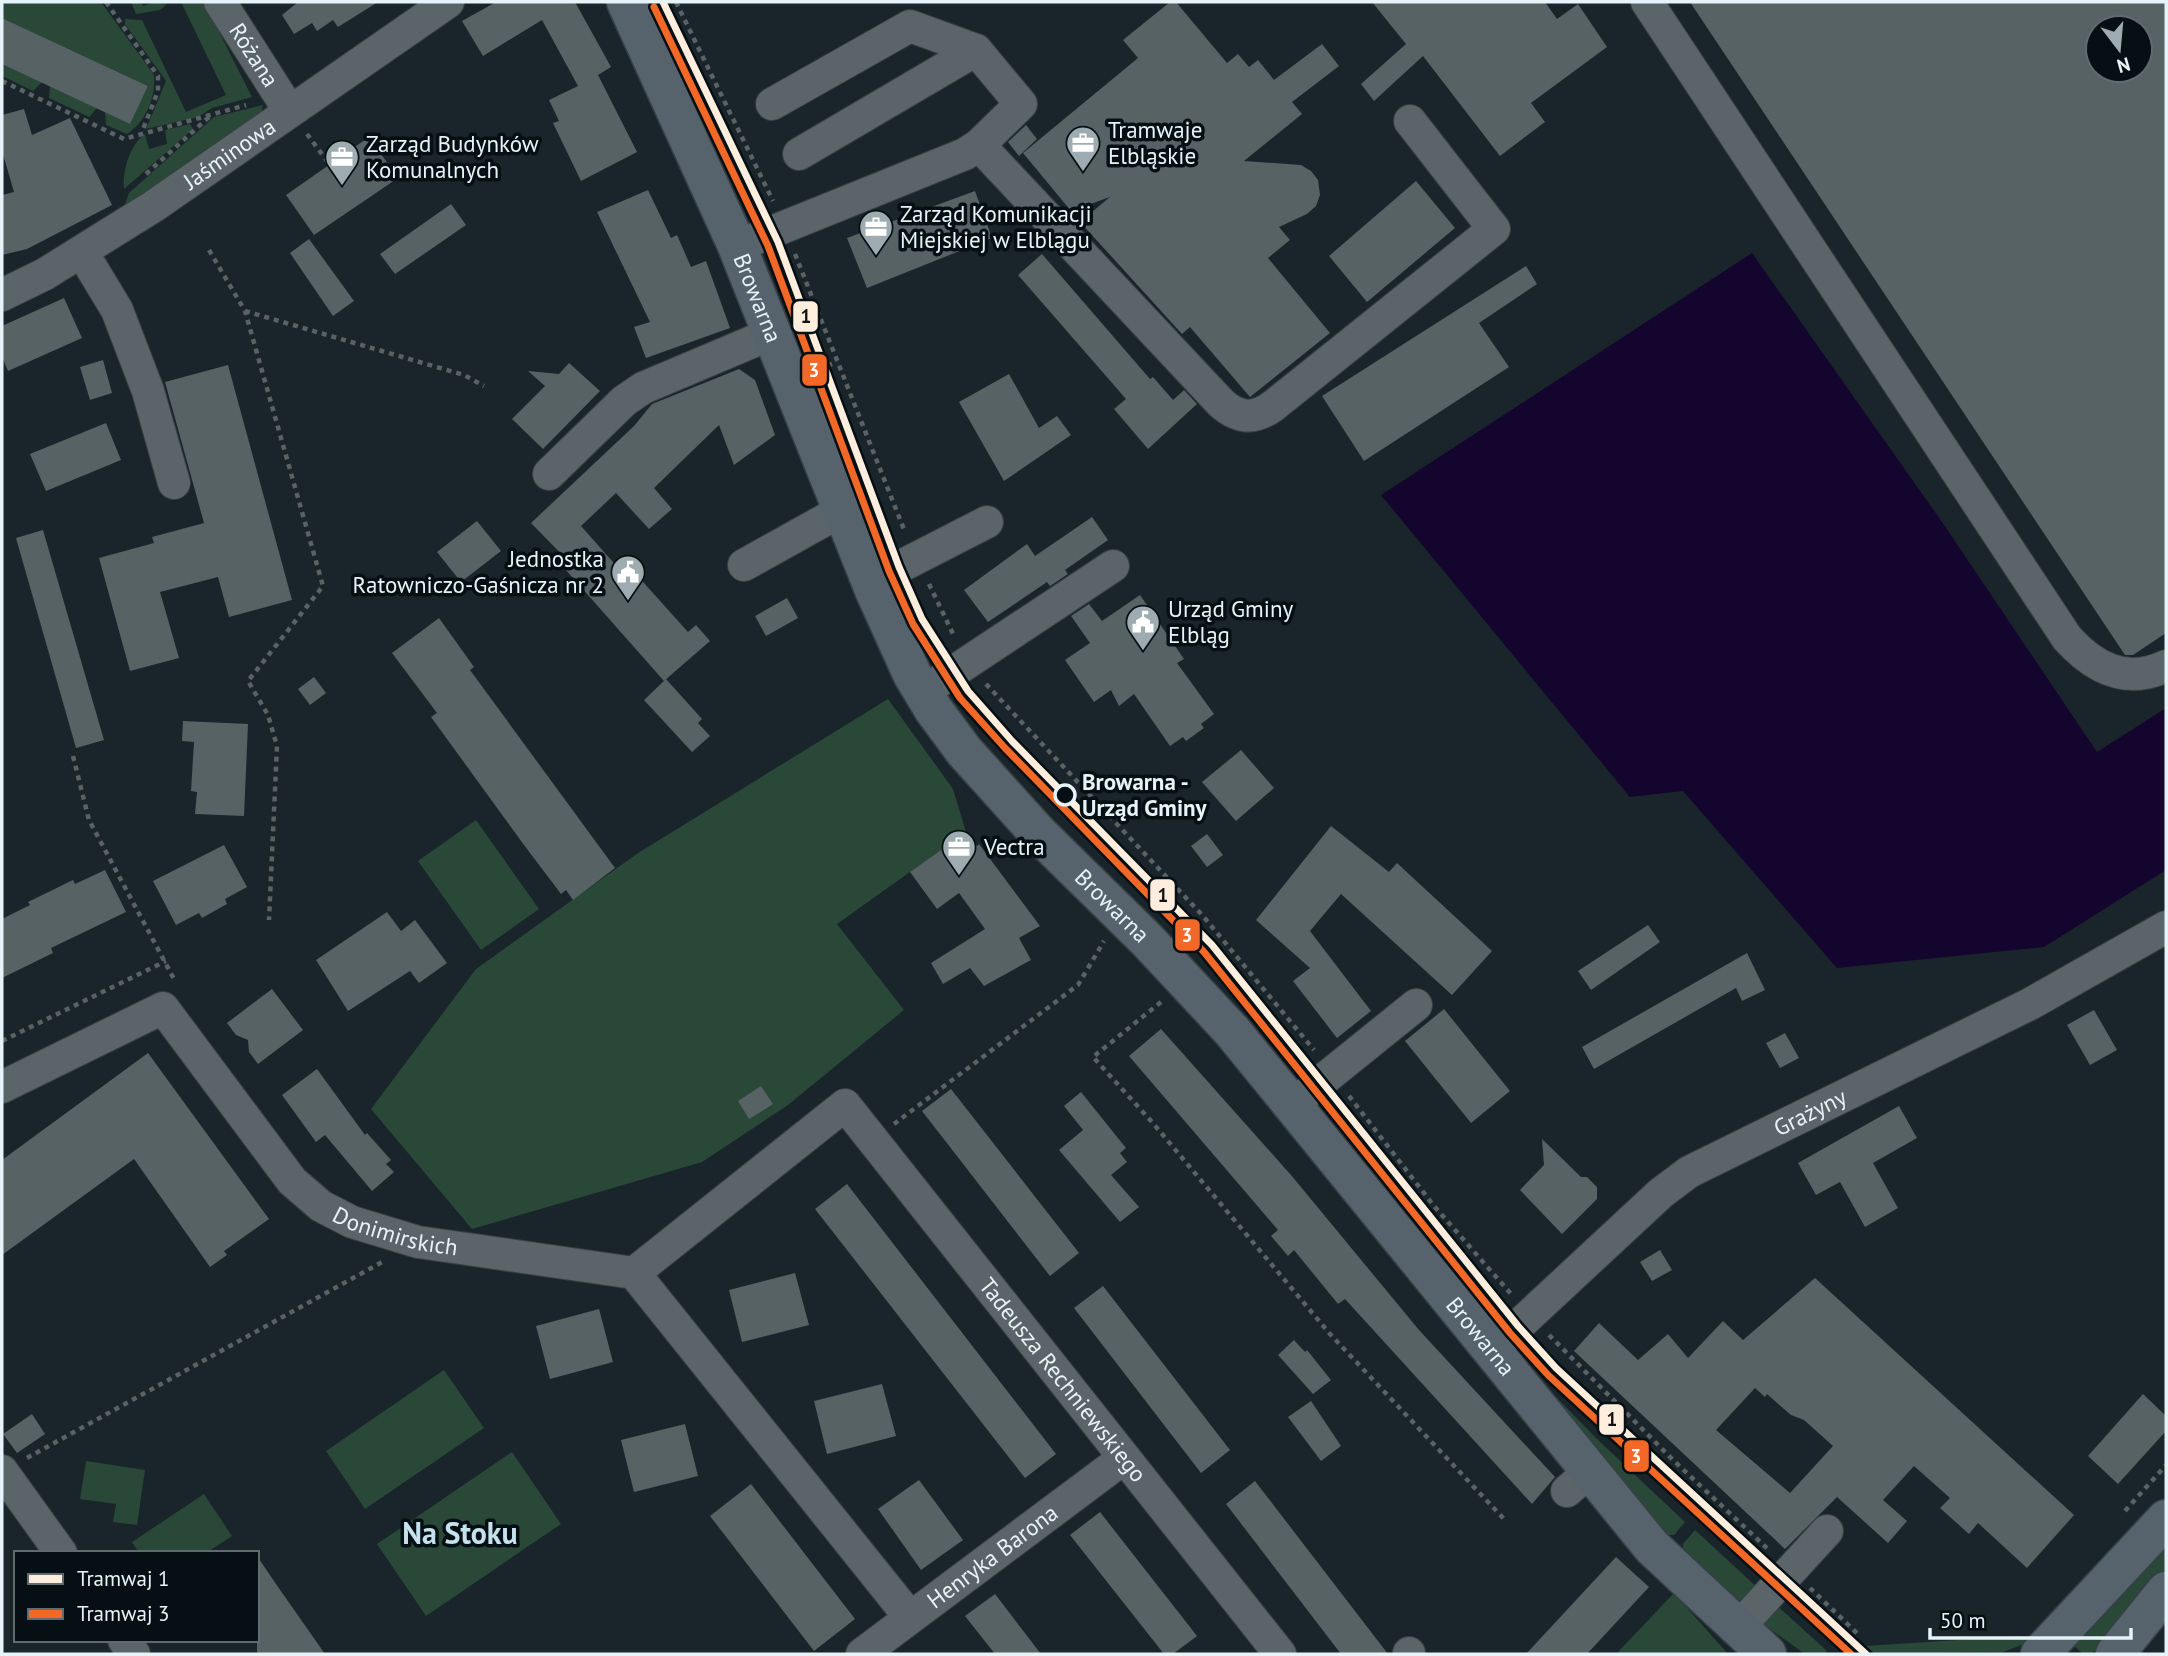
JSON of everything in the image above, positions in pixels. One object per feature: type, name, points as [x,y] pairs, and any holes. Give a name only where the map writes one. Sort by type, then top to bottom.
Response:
[{"type":"main road","name":"Browarna","points":[[626,2],[737,246],[774,333],[870,582],[923,692],[964,751],[998,790],[1185,980],[1292,1105],[1491,1351],[1578,1482],[1767,1654]]},
{"type":"main road","points":[[2040,1654],[2166,1519]]},
{"type":"main road","points":[[2115,1654],[2166,1591]]},
{"type":"street","name":"Różana","points":[[220,2],[298,121]]},
{"type":"street","name":"Jaśminowa","points":[[2,295],[82,252],[154,205],[298,121],[448,2]]},
{"type":"street","points":[[1647,2],[2067,638],[2085,658],[2110,672],[2139,675],[2166,666]]},
{"type":"street","points":[[737,246],[965,154],[979,145],[1021,104],[976,50],[910,26],[772,104]]},
{"type":"street","points":[[799,154],[976,50]]},
{"type":"street","points":[[979,145],[1221,403],[1242,417],[1254,417],[1273,406],[1494,229],[1410,121]]},
{"type":"street","points":[[82,252],[117,310],[148,391],[174,483]]},
{"type":"street","points":[[549,474],[624,401],[643,388],[774,333]]},
{"type":"street","points":[[744,565],[841,511]]},
{"type":"street","points":[[870,582],[987,522]]},
{"type":"street","points":[[923,692],[1113,566]]},
{"type":"street","name":"Grażyny","points":[[1491,1351],[1661,1193],[1689,1172],[2030,1004],[2166,927]]},
{"type":"street","points":[[1292,1105],[1416,1005]]},
{"type":"street","name":"Donimirskich","points":[[2,1087],[163,1008],[292,1181],[321,1206],[352,1222],[418,1242],[634,1273]]},
{"type":"street","name":"Tadeusza Rechniewskiego","points":[[634,1273],[845,1105],[1280,1654]]},
{"type":"street","points":[[634,1273],[909,1616]]},
{"type":"street","name":"Henryka Barona","points":[[862,1654],[909,1616],[1124,1458]]},
{"type":"street","points":[[2,1472],[60,1551]]},
{"type":"street","points":[[1738,1628],[1827,1531]]},
{"type":"path","points":[[106,2],[158,76],[158,91],[142,132]]},
{"type":"path","points":[[676,2],[785,226],[916,558],[968,662],[1203,916],[1332,1073],[1434,1206],[1529,1316],[1674,1461],[1860,1636]]},
{"type":"path","points":[[2,81],[124,139],[249,104]]},
{"type":"path","points":[[298,121],[330,164]]},
{"type":"path","points":[[209,250],[245,311],[323,586],[248,681],[268,715],[277,747],[270,920]]},
{"type":"path","points":[[245,311],[464,375],[484,386]]},
{"type":"path","points":[[72,755],[89,820],[177,985]]},
{"type":"path","points":[[873,1140],[1078,985],[1109,934]]},
{"type":"path","points":[[2,1041],[166,961]]},
{"type":"path","points":[[1185,980],[1093,1057],[1330,1334],[1504,1519]]},
{"type":"path","points":[[2,1472],[418,1242]]},
{"type":"green space","points":[[2,2],[101,2],[154,75],[151,100],[140,123],[127,134],[106,125],[105,111],[130,123],[148,86],[2,18]]},
{"type":"green space","points":[[131,2],[141,2],[143,6],[154,2],[167,4],[160,10],[136,14]]},
{"type":"green space","points":[[181,2],[204,2],[252,97],[212,108],[198,117],[146,129],[166,81],[125,24],[125,19],[142,20],[186,112],[226,95]]},
{"type":"green space","points":[[2,64],[42,82],[33,91],[2,76]]},
{"type":"green space","points":[[50,86],[97,108],[89,117],[49,98]]},
{"type":"green space","points":[[263,105],[261,115],[123,210],[129,193],[214,117]]},
{"type":"green space","points":[[190,124],[193,129],[124,189],[128,159],[135,144],[145,134],[149,149],[167,144],[165,130]]},
{"type":"green space","points":[[888,699],[953,789],[966,832],[837,924],[904,1010],[788,1105],[702,1162],[472,1229],[371,1109],[476,969],[638,853]]},
{"type":"green space","points":[[476,820],[539,909],[481,950],[418,861]]},
{"type":"green space","points":[[1525,1365],[1597,1439],[1685,1522],[1674,1535],[1665,1535]]},
{"type":"green space","points":[[444,1370],[484,1428],[365,1509],[326,1451]]},
{"type":"green space","points":[[512,1452],[561,1524],[426,1616],[377,1544]]},
{"type":"green space","points":[[86,1461],[145,1470],[137,1525],[113,1522],[116,1504],[80,1499]]},
{"type":"green space","points":[[204,1494],[232,1536],[209,1551],[138,1551],[132,1542]]},
{"type":"green space","points":[[1695,1530],[1759,1589],[1747,1601],[1737,1604],[1683,1554],[1683,1544]]},
{"type":"green space","points":[[2166,1544],[2166,1568],[2092,1654],[2083,1654],[2073,1645]]},
{"type":"green space","points":[[1674,1593],[1728,1654],[1616,1654]]},
{"type":"green space","points":[[1771,1600],[1827,1651],[1825,1654],[1805,1654],[1760,1622]]},
{"type":"green space","points":[[2020,1636],[2030,1642],[2003,1652],[1875,1654],[1866,1646]]},
{"type":"shaded area","points":[[1752,253],[1942,522],[2097,752],[2166,708],[2166,870],[2044,947],[1837,968],[1683,791],[1630,797],[1381,495]]},
{"type":"building","points":[[298,2],[378,2],[338,27],[333,20],[317,31],[312,23],[294,34],[282,15]]},
{"type":"building","points":[[496,2],[575,2],[611,67],[598,75],[637,152],[581,181],[553,123],[559,121],[549,100],[578,86],[542,20],[483,56],[462,21]]},
{"type":"building","points":[[1170,2],[1176,2],[1227,63],[1238,54],[1249,67],[1258,60],[1274,80],[1322,44],[1339,66],[1292,102],[1302,114],[1244,161],[1301,165],[1311,171],[1318,180],[1320,195],[1316,206],[1307,214],[1279,227],[1290,240],[1268,258],[1330,333],[1250,397],[1190,327],[1182,334],[1080,222],[1110,197],[1071,211],[1023,153],[1138,58],[1123,40]]},
{"type":"building","points":[[1372,2],[1545,2],[1557,19],[1578,4],[1607,47],[1531,103],[1545,122],[1500,156],[1423,56],[1374,101],[1361,84],[1406,44]]},
{"type":"building","points":[[1690,2],[2166,2],[2166,633],[2133,655],[2125,655]]},
{"type":"building","points":[[2,18],[148,86],[130,124],[2,64]]},
{"type":"building","points":[[24,109],[32,135],[70,118],[112,205],[27,249],[2,255],[2,195],[14,192],[2,151],[2,115]]},
{"type":"building","points":[[1026,125],[1037,139],[1019,156],[1008,142]]},
{"type":"building","name":"Zarząd Budynków Komunalnych","points":[[369,137],[398,178],[314,235],[286,195]]},
{"type":"building","points":[[1416,181],[1455,228],[1367,302],[1329,256]]},
{"type":"building","points":[[648,190],[671,238],[677,235],[691,267],[706,261],[730,328],[646,358],[634,327],[650,322],[597,212]]},
{"type":"building","points":[[975,191],[992,238],[867,288],[847,238]]},
{"type":"building","points":[[451,204],[466,225],[395,274],[380,254]]},
{"type":"building","points":[[309,239],[354,301],[333,316],[290,253]]},
{"type":"building","points":[[1042,254],[1150,379],[1153,377],[1173,400],[1184,390],[1197,404],[1148,449],[1114,409],[1126,399],[1018,275]]},
{"type":"building","points":[[1526,266],[1537,284],[1479,323],[1509,367],[1364,461],[1322,396]]},
{"type":"building","points":[[64,298],[82,338],[8,371],[2,357],[2,326]]},
{"type":"building","points":[[103,360],[112,393],[90,400],[80,367]]},
{"type":"building","points":[[569,363],[600,391],[543,449],[512,419],[545,386],[528,371],[559,374]]},
{"type":"building","points":[[228,365],[292,600],[229,617],[218,577],[160,592],[179,658],[130,671],[99,558],[154,543],[152,537],[204,523],[165,382]]},
{"type":"building","points":[[739,369],[755,380],[775,435],[734,465],[719,425],[654,488],[672,509],[649,529],[616,493],[581,526],[628,579],[635,573],[688,632],[696,625],[710,641],[664,681],[565,569],[571,564],[531,523],[634,426],[652,404]]},
{"type":"building","points":[[1009,374],[1039,428],[1057,416],[1071,435],[1004,481],[959,402]]},
{"type":"building","points":[[106,423],[121,460],[46,491],[30,454]]},
{"type":"building","points":[[1092,517],[1108,540],[1065,570],[1068,574],[1050,586],[1047,582],[988,622],[964,590],[1027,544],[1035,556]]},
{"type":"building","points":[[477,521],[501,551],[461,582],[437,552]]},
{"type":"building","points":[[43,530],[104,740],[76,748],[16,538]]},
{"type":"building","points":[[1140,595],[1184,659],[1177,663],[1214,714],[1201,724],[1204,728],[1186,741],[1183,737],[1170,746],[1134,694],[1119,706],[1111,690],[1094,702],[1065,660],[1090,643],[1071,616],[1089,604],[1102,621]]},
{"type":"building","points":[[787,598],[798,618],[766,636],[755,616]]},
{"type":"building","points":[[439,618],[474,667],[470,670],[615,868],[573,900],[566,890],[561,894],[524,845],[431,717],[437,713],[392,653]]},
{"type":"building","points":[[314,677],[326,693],[310,705],[298,689]]},
{"type":"building","points":[[666,679],[702,719],[698,723],[710,736],[692,752],[644,700]]},
{"type":"building","points":[[183,721],[248,724],[244,816],[195,814],[197,792],[191,791],[194,742],[182,741]]},
{"type":"building","points":[[1241,750],[1274,788],[1236,821],[1202,782]]},
{"type":"building","points":[[1331,826],[1389,872],[1397,863],[1492,951],[1452,995],[1341,894],[1310,931],[1371,1011],[1337,1038],[1293,981],[1310,968],[1256,920]]},
{"type":"building","points":[[966,832],[977,846],[979,844],[1040,926],[1019,938],[1031,960],[984,986],[970,968],[943,984],[931,963],[985,929],[959,893],[937,909],[910,872]]},
{"type":"building","points":[[1207,834],[1223,855],[1207,867],[1191,846]]},
{"type":"building","points":[[224,845],[247,887],[225,899],[227,904],[202,918],[199,913],[176,925],[153,881]]},
{"type":"building","points":[[105,870],[126,912],[51,948],[53,953],[2,978],[2,919],[30,905],[28,902],[73,880],[75,884]]},
{"type":"building","points":[[387,912],[401,931],[415,920],[447,963],[419,983],[410,971],[348,1011],[316,960]]},
{"type":"building","points":[[1648,925],[1660,942],[1591,990],[1578,971]]},
{"type":"building","points":[[1747,953],[1765,990],[1742,1001],[1736,988],[1594,1069],[1582,1047]]},
{"type":"building","points":[[272,989],[303,1030],[258,1064],[249,1052],[248,1040],[236,1035],[227,1023]]},
{"type":"building","points":[[1444,1009],[1510,1091],[1471,1123],[1405,1041]]},
{"type":"building","points":[[2094,1010],[2117,1050],[2090,1065],[2067,1025]]},
{"type":"building","points":[[1161,1029],[1291,1175],[1419,1330],[1555,1477],[1532,1504],[1345,1299],[1338,1304],[1294,1250],[1288,1256],[1271,1236],[1278,1230],[1129,1056]]},
{"type":"building","points":[[1785,1033],[1799,1058],[1780,1068],[1766,1043]]},
{"type":"building","points":[[148,1053],[269,1219],[224,1251],[227,1255],[210,1267],[134,1159],[2,1255],[2,1160]]},
{"type":"building","points":[[317,1069],[365,1135],[367,1133],[391,1160],[386,1164],[394,1172],[372,1191],[325,1135],[316,1142],[282,1095]]},
{"type":"building","points":[[761,1086],[773,1104],[749,1119],[738,1101]]},
{"type":"building","points":[[951,1089],[1079,1253],[1050,1276],[922,1111]]},
{"type":"building","points":[[1081,1092],[1126,1148],[1120,1153],[1127,1162],[1111,1175],[1139,1207],[1120,1222],[1059,1150],[1083,1130],[1064,1106]]},
{"type":"building","points":[[1899,1106],[1917,1138],[1873,1163],[1898,1208],[1865,1227],[1840,1182],[1816,1195],[1798,1163]]},
{"type":"building","points":[[1542,1139],[1581,1177],[1587,1177],[1597,1187],[1597,1199],[1562,1234],[1520,1190],[1544,1165]]},
{"type":"building","points":[[847,1184],[1056,1454],[1025,1478],[815,1209]]},
{"type":"building","points":[[1660,1250],[1672,1270],[1652,1281],[1640,1262]]},
{"type":"building","points":[[795,1273],[809,1325],[742,1342],[729,1290]]},
{"type":"building","points":[[1815,1278],[2074,1515],[2027,1568],[1978,1523],[1969,1534],[1940,1508],[1950,1498],[1914,1466],[1883,1500],[1907,1521],[1888,1543],[1837,1497],[1785,1549],[1574,1351],[1599,1323],[1638,1360],[1668,1334],[1688,1358],[1723,1321],[1743,1340]],"holes":[[[1755,1388],[1765,1397],[1767,1394],[1791,1415],[1804,1420],[1833,1446],[1790,1493],[1716,1430]]]},
{"type":"building","points":[[1103,1286],[1230,1450],[1201,1473],[1074,1308]]},
{"type":"building","points":[[599,1309],[613,1362],[550,1379],[536,1326]]},
{"type":"building","points":[[1294,1340],[1305,1352],[1307,1350],[1331,1380],[1313,1394],[1278,1355]]},
{"type":"building","points":[[882,1384],[896,1436],[827,1454],[814,1401]]},
{"type":"building","points":[[2143,1394],[2166,1416],[2166,1431],[2118,1484],[2088,1456]]},
{"type":"building","points":[[1311,1401],[1341,1446],[1321,1461],[1288,1417]]},
{"type":"building","points":[[32,1414],[45,1434],[17,1453],[3,1434]]},
{"type":"building","points":[[685,1424],[698,1476],[634,1492],[621,1440]]},
{"type":"building","points":[[919,1480],[963,1540],[921,1570],[878,1509]]},
{"type":"building","points":[[1255,1481],[1388,1654],[1341,1654],[1226,1504]]},
{"type":"building","points":[[751,1484],[855,1619],[814,1651],[710,1516]]},
{"type":"building","points":[[1100,1512],[1197,1636],[1173,1654],[1164,1654],[1070,1535]]},
{"type":"building","points":[[1616,1557],[1649,1587],[1587,1654],[1526,1654]]},
{"type":"building","points":[[259,1559],[325,1654],[257,1654],[259,1642]]},
{"type":"building","points":[[995,1594],[1041,1654],[995,1654],[965,1616]]},
{"type":"tram line","name":"1","points":[[663,2],[778,242],[899,567],[922,619],[968,691],[1012,741],[1212,945],[1518,1326],[1556,1368],[1866,1654]]},
{"type":"tram line","name":"3","points":[[654,7],[768,246],[889,571],[913,624],[960,698],[1005,748],[1204,952],[1510,1333],[1548,1375],[1851,1654]]},
{"type":"place","name":"Tramwaje Elbląskie","points":[[1083,173]]},
{"type":"place","name":"Zarząd Budynków Komunalnych","points":[[342,187]]},
{"type":"place","name":"Zarząd Komunikacji Miejskiej w Elblągu","points":[[876,257]]},
{"type":"place","name":"Jednostka Ratowniczo-Gaśnicza nr 2","points":[[628,602]]},
{"type":"place","name":"Urząd Gminy Elbląg","points":[[1143,652]]},
{"type":"place","name":"Browarna - Urząd Gminy","points":[[1065,795]]},
{"type":"place","name":"Vectra","points":[[959,877]]},
{"type":"district","name":"Na Stoku","points":[[460,1534]]}]
